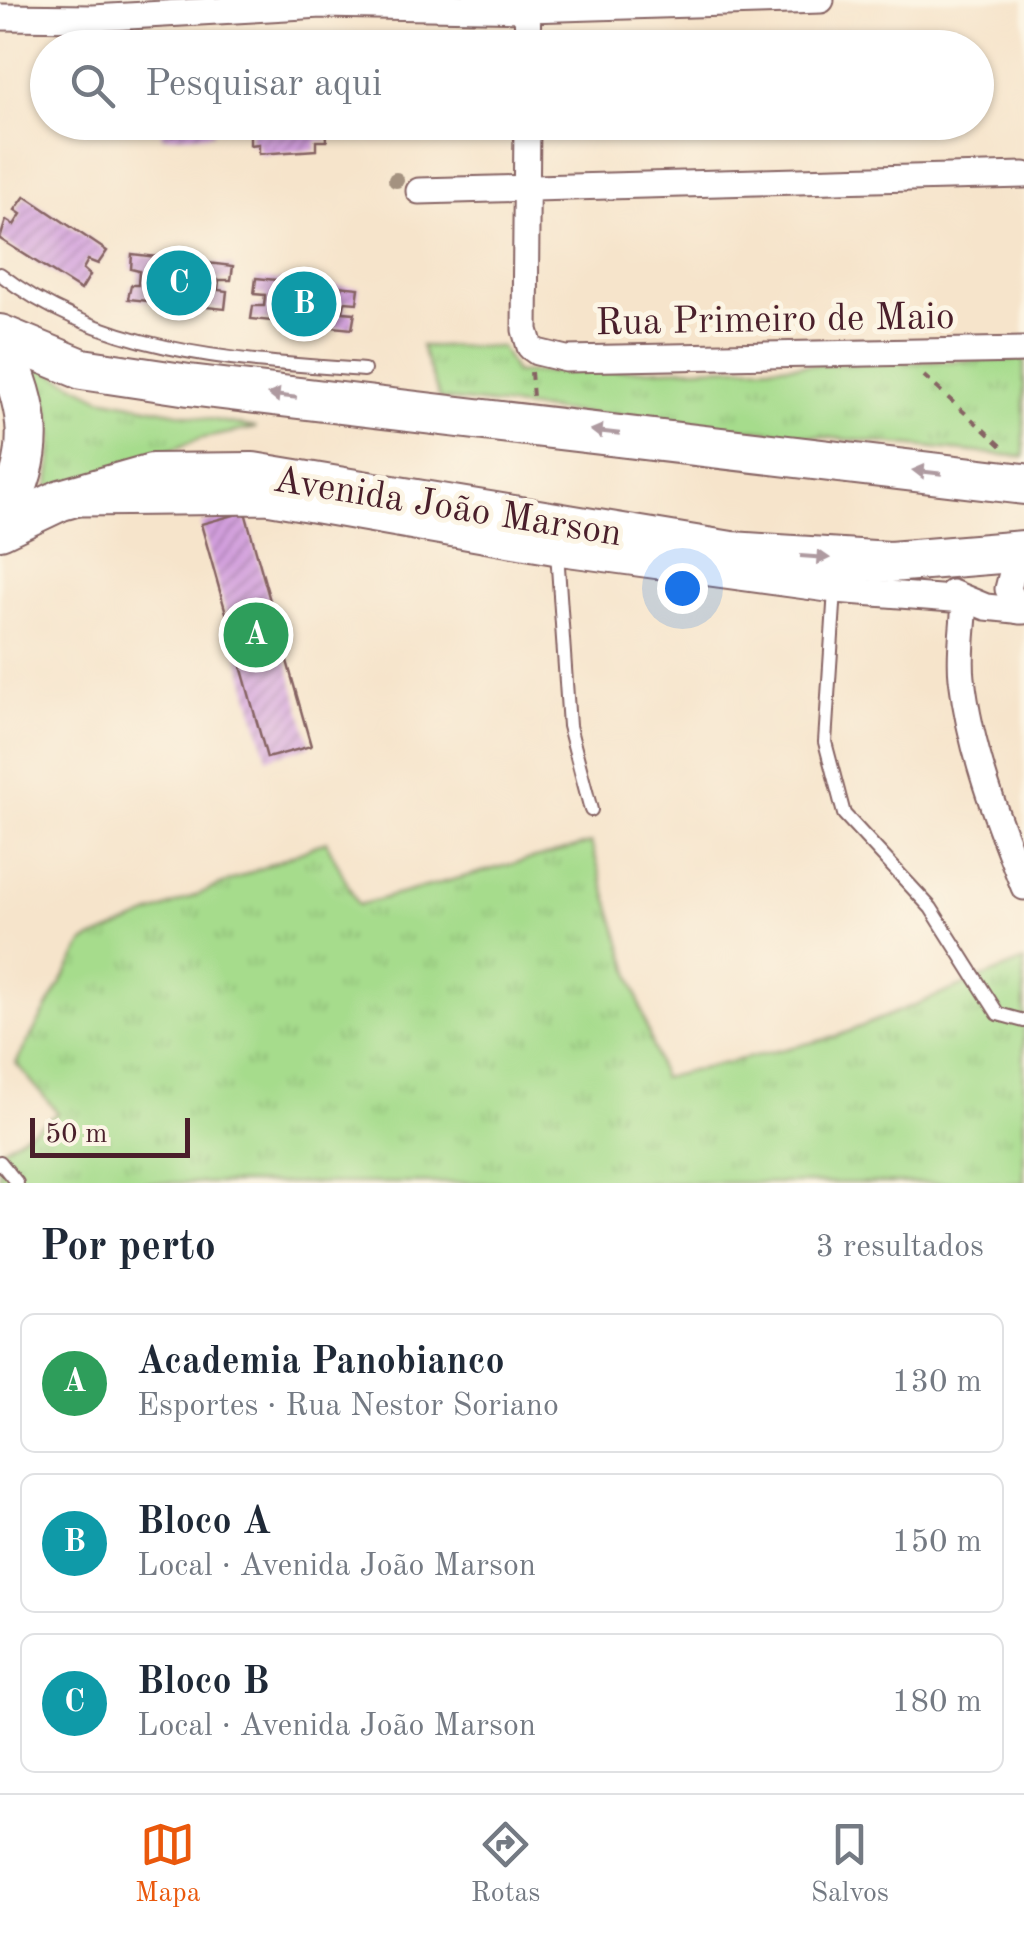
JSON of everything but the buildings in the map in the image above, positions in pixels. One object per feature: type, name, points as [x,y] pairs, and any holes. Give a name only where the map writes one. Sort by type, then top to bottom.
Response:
[{"type":"main road","points":[[0,338],[82,369],[189,386],[534,424],[1017,469]]},
{"type":"main road","points":[[0,338],[19,380],[28,440],[18,491],[0,520]]},
{"type":"main road","name":"Avenida João Marson","points":[[0,529],[61,500],[152,474],[253,473],[730,552],[890,562],[1024,552]]},
{"type":"street","points":[[0,17],[93,18],[326,2],[821,0]]},
{"type":"street","points":[[528,4],[528,30]]},
{"type":"street","points":[[527,140],[526,330],[530,347]]},
{"type":"street","points":[[419,191],[1024,175]]},
{"type":"street","name":"Rua Primeiro de Maio","points":[[530,347],[566,359],[1024,350]]},
{"type":"street","points":[[61,500],[92,506],[266,501],[557,552],[834,590],[965,600],[1022,611]]},
{"type":"street","points":[[1022,611],[1008,588],[1013,568],[1024,552]]},
{"type":"street","points":[[890,562],[965,600]]},
{"type":"street","points":[[965,600],[961,674],[970,725],[993,807],[1024,887]]},
{"type":"lane","points":[[0,274],[53,308],[102,330],[194,353],[364,370]]},
{"type":"lane","points":[[557,552],[569,726],[591,810]]},
{"type":"lane","points":[[834,590],[825,742],[844,814],[932,908],[998,1014],[1024,1022]]},
{"type":"lane","points":[[0,1162],[17,1183]]},
{"type":"path","points":[[530,347],[534,424]]},
{"type":"path","points":[[900,355],[1017,469]]},
{"type":"green space","points":[[421,346],[501,347],[515,373],[1024,359],[1024,457],[440,399]]},
{"type":"green space","points":[[19,356],[101,398],[256,428],[199,439],[46,500],[52,424],[42,391]]},
{"type":"green space","points":[[326,841],[358,905],[591,843],[662,1078],[835,1037],[1024,961],[1024,1183],[0,1183],[0,1150],[58,1113],[16,1063],[84,942]]},
{"type":"place","name":"Bloco B","points":[[179,283]]},
{"type":"place","name":"Bloco A","points":[[304,304]]},
{"type":"place","name":"Academia Panobianco","points":[[256,635]]}]
